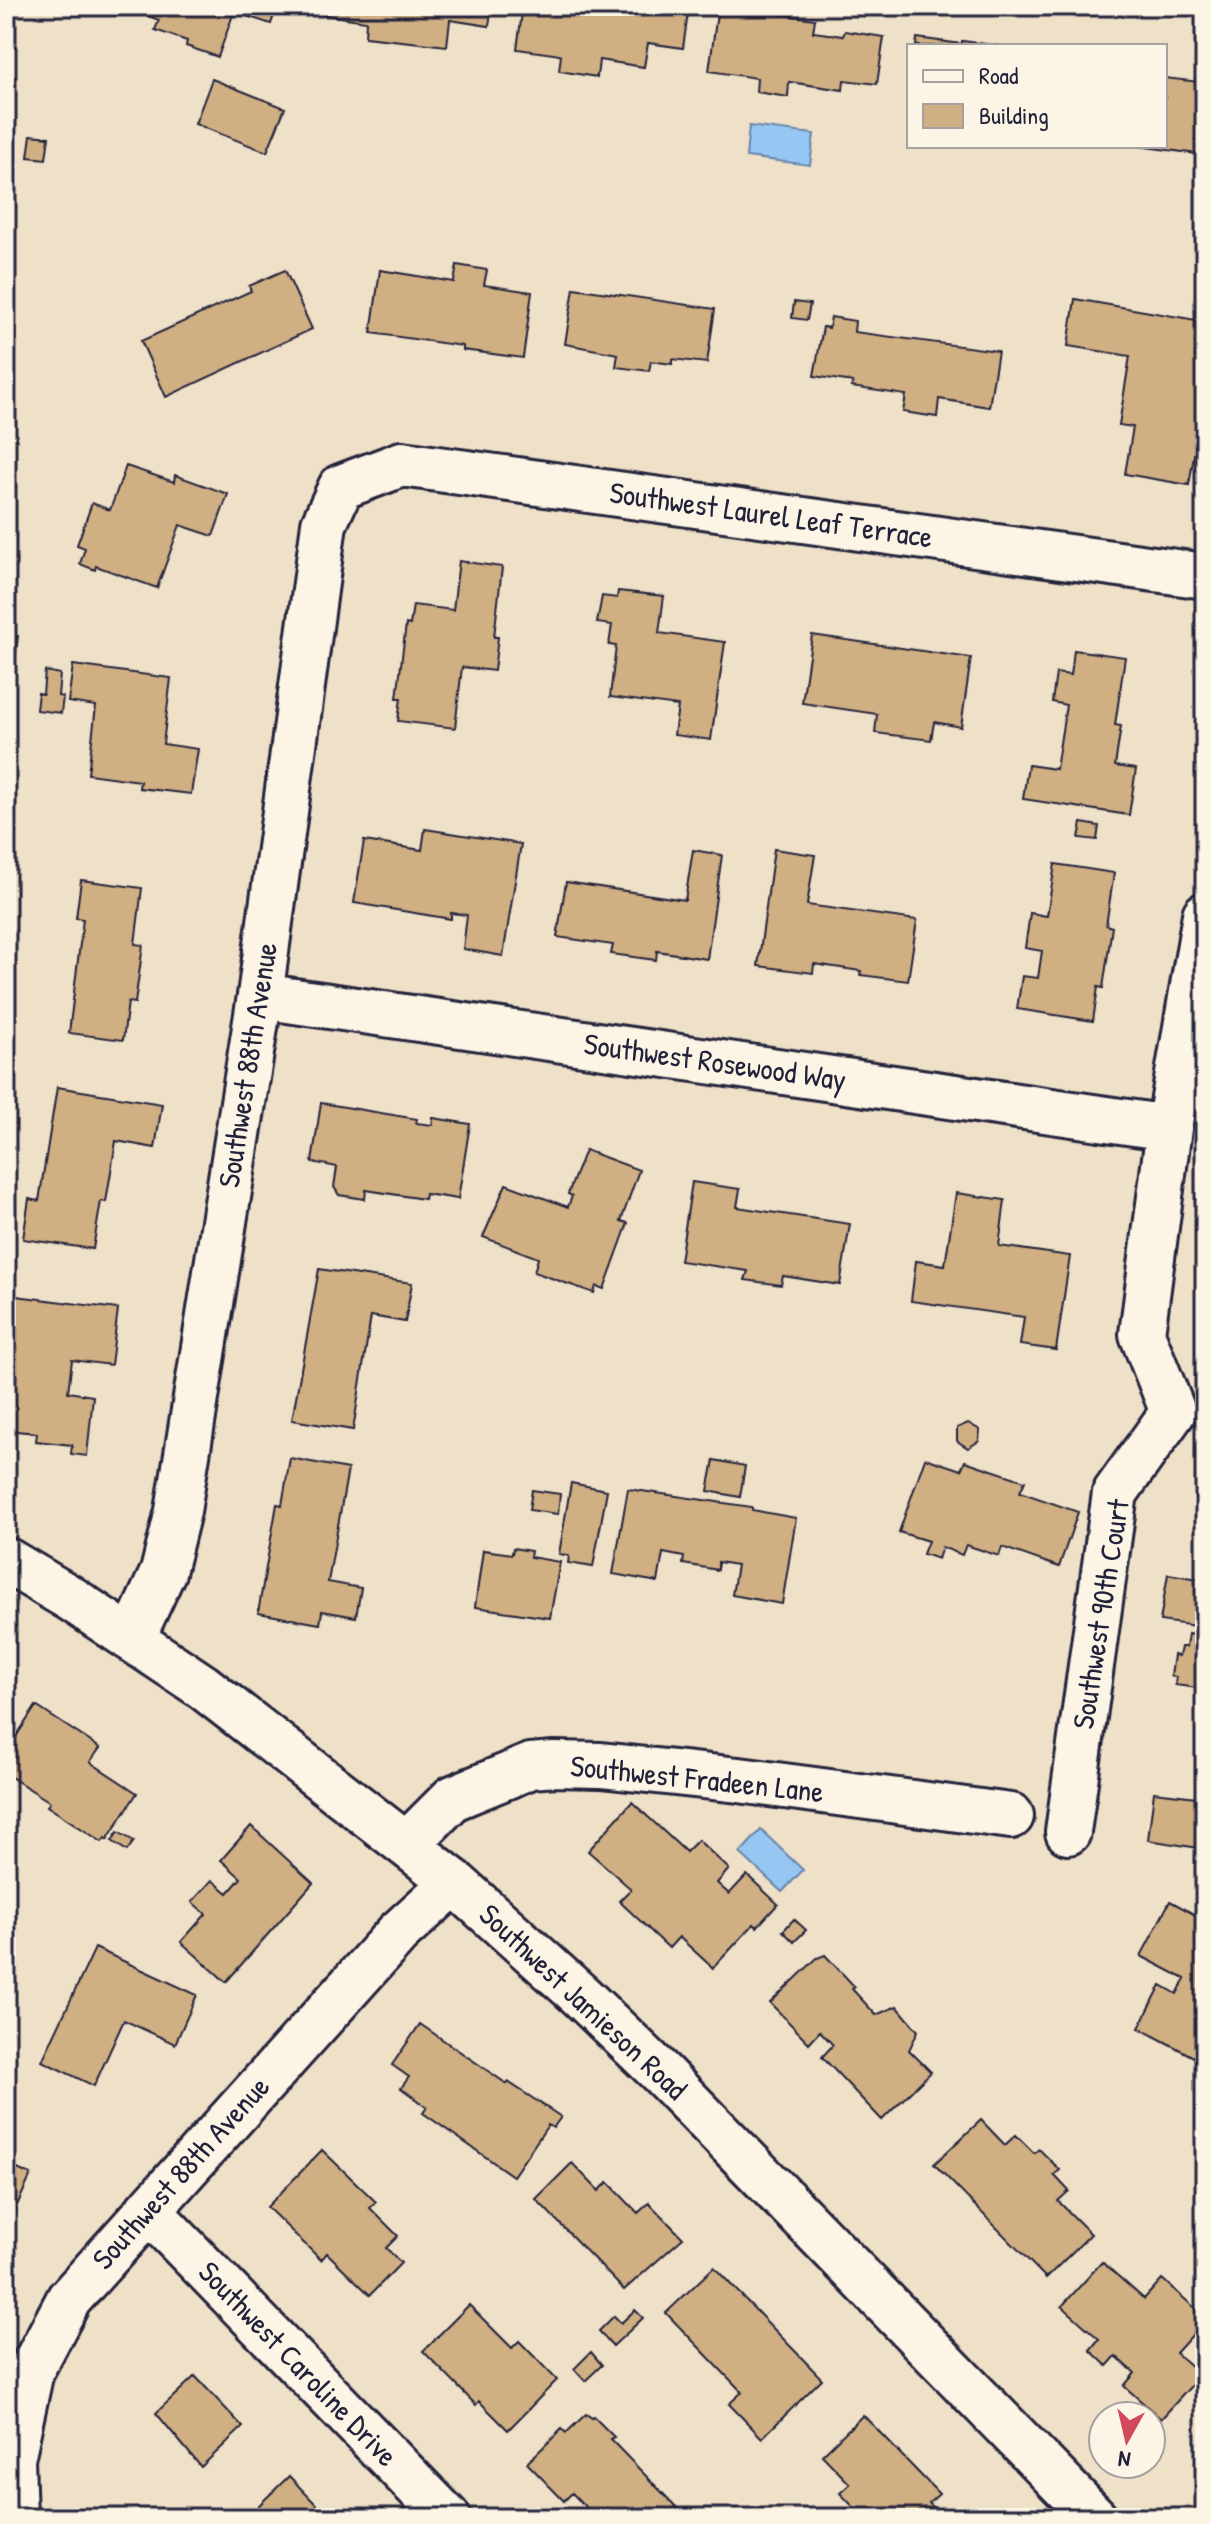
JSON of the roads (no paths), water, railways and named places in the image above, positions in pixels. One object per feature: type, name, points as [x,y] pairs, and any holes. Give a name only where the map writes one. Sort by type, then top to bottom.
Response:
[{"type":"street","name":"Southwest Laurel Leaf Terrace","points":[[341,487],[402,464],[1205,576]]},
{"type":"street","name":"Southwest 88th Avenue","points":[[132,1639],[163,1572],[178,1511],[260,996],[324,524],[341,487]]},
{"type":"street","points":[[1169,1128],[1205,915]]},
{"type":"street","name":"Southwest Rosewood Way","points":[[260,996],[1169,1128]]},
{"type":"street","name":"Southwest 90th Court","points":[[1068,1832],[1115,1493],[1173,1412],[1142,1334],[1169,1128]]},
{"type":"street","name":"Southwest Jamieson Road","points":[[6,1560],[202,1686],[454,1882],[661,2073],[1095,2518]]},
{"type":"street","name":"Southwest Fradeen Lane","points":[[407,1844],[453,1798],[531,1766],[554,1764],[601,1765],[1011,1816]]},
{"type":"street","name":"Southwest 88th Avenue","points":[[14,2518],[12,2459],[31,2371],[69,2299],[398,1933],[454,1882]]},
{"type":"street","name":"Southwest Caroline Drive","points":[[148,2210],[448,2518]]},
{"type":"water","points":[[749,126],[814,134],[810,165],[746,157]]},
{"type":"water","points":[[761,1830],[803,1870],[782,1892],[740,1853]]}]
